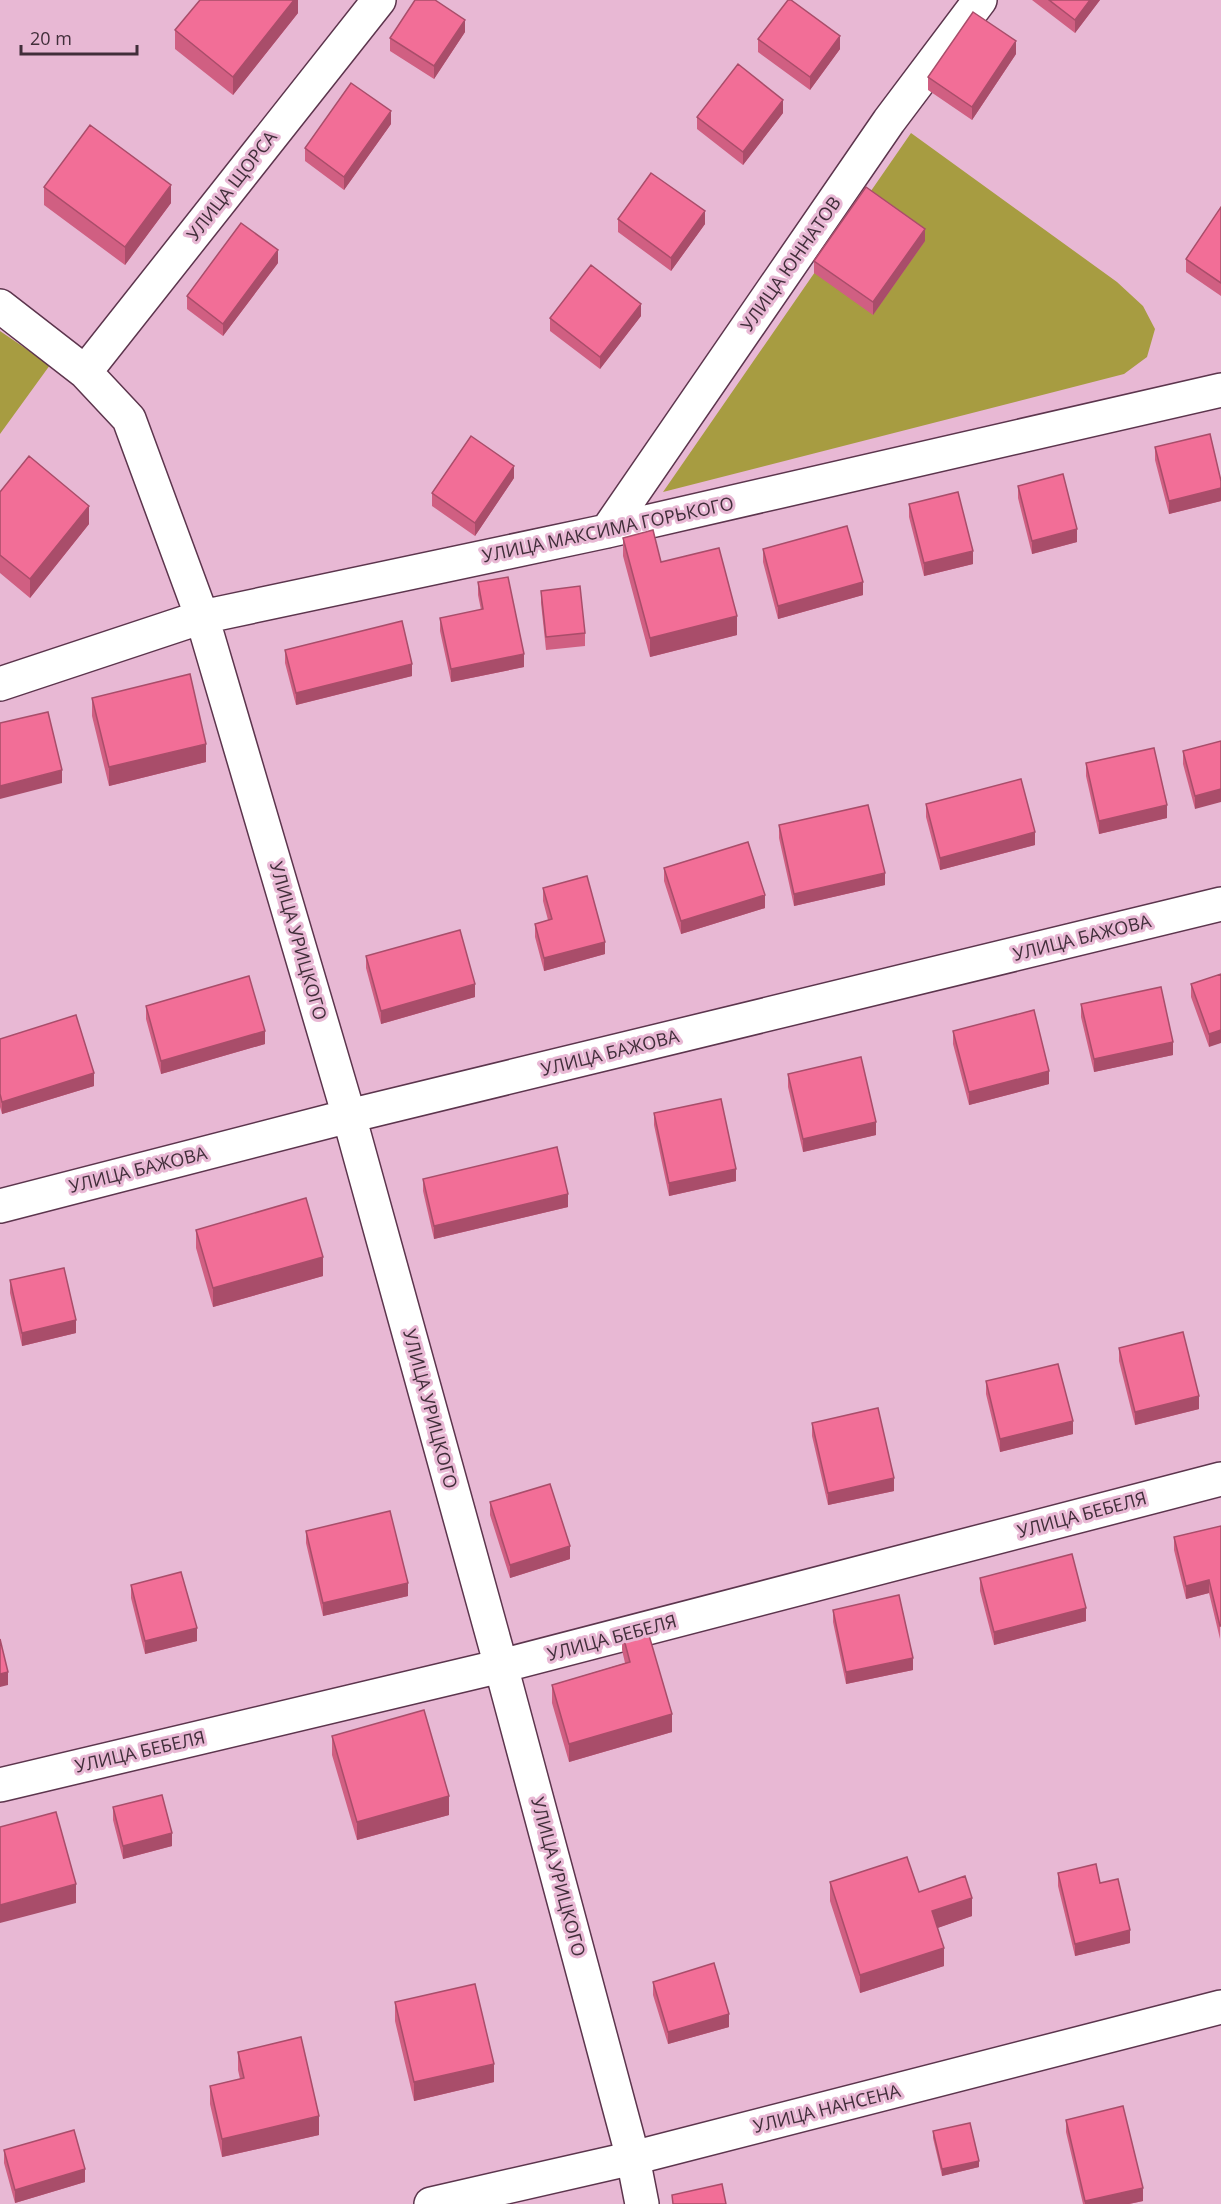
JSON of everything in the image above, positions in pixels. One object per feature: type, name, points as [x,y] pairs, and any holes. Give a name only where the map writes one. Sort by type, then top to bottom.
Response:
[{"type":"street","name":"УЛИЦА ЩОРСА","points":[[85,372],[379,0]]},
{"type":"street","name":"УЛИЦА ЮННАТОВ","points":[[606,531],[889,121],[980,0]]},
{"type":"street","name":"УЛИЦА УРИЦКОГО","points":[[0,306],[85,372],[129,419],[202,617],[349,1116],[501,1666],[633,2158],[642,2204]]},
{"type":"street","name":"УЛИЦА МАКСИМА ГОРЬКОГО","points":[[0,684],[202,617],[606,531],[1221,390]]},
{"type":"street","name":"УЛИЦА БАЖОВА","points":[[0,1206],[349,1116],[1221,904]]},
{"type":"street","name":"УЛИЦА БЕБЕЛЯ","points":[[0,1785],[501,1666],[1221,1479]]},
{"type":"street","name":"УЛИЦА НАНСЕНА","points":[[431,2204],[633,2158],[1221,2007]]},
{"type":"shaded area","points":[[911,133],[1117,282],[1143,306],[1155,329],[1147,357],[1124,374],[663,492]]},
{"type":"shaded area","points":[[0,331],[50,365],[0,434]]},
{"type":"building","points":[[200,0],[294,0],[233,77],[175,30]]},
{"type":"building","points":[[415,0],[435,0],[465,20],[434,66],[390,38]]},
{"type":"building","points":[[788,0],[840,36],[810,77],[758,39]]},
{"type":"building","points":[[1049,0],[1090,0],[1075,20]]},
{"type":"building","points":[[973,12],[1016,41],[972,107],[928,77]]},
{"type":"building","points":[[738,64],[783,100],[743,152],[697,117]]},
{"type":"building","points":[[351,83],[391,111],[344,177],[305,148]]},
{"type":"building","points":[[90,125],[171,185],[125,247],[44,187]]},
{"type":"building","points":[[651,173],[705,211],[671,258],[618,219]]},
{"type":"building","points":[[866,187],[925,229],[873,302],[814,261]]},
{"type":"building","points":[[1221,207],[1221,283],[1186,259]]},
{"type":"building","points":[[241,223],[278,250],[223,324],[187,296]]},
{"type":"building","points":[[591,265],[641,304],[600,357],[550,318]]},
{"type":"building","points":[[1210,434],[1221,488],[1169,501],[1155,447]]},
{"type":"building","points":[[471,436],[514,466],[475,523],[432,493]]},
{"type":"building","points":[[29,456],[89,506],[30,579],[0,555],[0,492]]},
{"type":"building","points":[[1063,474],[1077,529],[1032,541],[1018,486]]},
{"type":"building","points":[[958,492],[973,551],[924,563],[909,504]]},
{"type":"building","points":[[847,526],[863,582],[778,606],[763,549]]},
{"type":"building","points":[[653,530],[661,562],[719,548],[737,616],[650,638],[623,538]]},
{"type":"building","points":[[508,577],[524,654],[451,669],[440,618],[483,609],[478,582]]},
{"type":"building","points":[[580,586],[585,633],[546,637],[541,591]]},
{"type":"building","points":[[402,621],[412,664],[296,693],[285,650]]},
{"type":"building","points":[[190,674],[206,744],[109,767],[92,698]]},
{"type":"building","points":[[48,712],[62,770],[0,786],[0,723]]},
{"type":"building","points":[[1221,741],[1221,789],[1195,796],[1183,751]]},
{"type":"building","points":[[1154,748],[1167,805],[1099,821],[1086,763]]},
{"type":"building","points":[[1021,779],[1035,832],[940,858],[926,804]]},
{"type":"building","points":[[868,805],[885,873],[794,894],[779,825]]},
{"type":"building","points":[[748,842],[765,895],[681,921],[664,868]]},
{"type":"building","points":[[587,876],[605,942],[544,958],[535,924],[552,919],[543,888]]},
{"type":"building","points":[[460,930],[475,984],[381,1011],[366,956]]},
{"type":"building","points":[[1221,974],[1221,1030],[1209,1034],[1191,984]]},
{"type":"building","points":[[249,976],[265,1031],[161,1061],[146,1006]]},
{"type":"building","points":[[1161,987],[1173,1042],[1094,1059],[1081,1004]]},
{"type":"building","points":[[1034,1010],[1049,1071],[969,1092],[953,1031]]},
{"type":"building","points":[[76,1015],[94,1073],[2,1102],[0,1039]]},
{"type":"building","points":[[861,1057],[876,1122],[803,1139],[788,1074]]},
{"type":"building","points":[[721,1099],[736,1169],[669,1183],[654,1113]]},
{"type":"building","points":[[557,1147],[568,1194],[434,1226],[423,1179]]},
{"type":"building","points":[[306,1198],[323,1257],[213,1288],[196,1230]]},
{"type":"building","points":[[64,1268],[76,1320],[22,1333],[10,1280]]},
{"type":"building","points":[[1183,1332],[1199,1396],[1135,1412],[1119,1348]]},
{"type":"building","points":[[1058,1364],[1073,1421],[1000,1439],[986,1381]]},
{"type":"building","points":[[878,1408],[894,1478],[828,1493],[812,1423]]},
{"type":"building","points":[[550,1484],[570,1546],[510,1565],[490,1502]]},
{"type":"building","points":[[390,1511],[408,1583],[323,1603],[306,1531]]},
{"type":"building","points":[[1221,1526],[1220,1626],[1209,1580],[1186,1586],[1174,1537]]},
{"type":"building","points":[[1072,1554],[1086,1608],[994,1632],[980,1578]]},
{"type":"building","points":[[181,1572],[197,1628],[145,1641],[131,1585]]},
{"type":"building","points":[[899,1595],[913,1658],[846,1672],[833,1610]]},
{"type":"building","points":[[646,1625],[672,1714],[569,1744],[552,1685],[630,1662],[622,1632]]},
{"type":"building","points":[[0,1639],[8,1672],[0,1674]]},
{"type":"building","points":[[424,1710],[449,1796],[357,1822],[332,1736]]},
{"type":"building","points":[[162,1795],[172,1833],[123,1846],[113,1807]]},
{"type":"building","points":[[56,1812],[76,1884],[0,1905],[0,1827]]},
{"type":"building","points":[[907,1857],[919,1892],[965,1876],[972,1898],[932,1911],[944,1948],[860,1975],[830,1882]]},
{"type":"building","points":[[1096,1864],[1100,1883],[1118,1879],[1130,1930],[1075,1944],[1058,1873]]},
{"type":"building","points":[[714,1963],[729,2014],[668,2032],[653,1982]]},
{"type":"building","points":[[475,1984],[494,2064],[414,2082],[395,2002]]},
{"type":"building","points":[[301,2037],[319,2116],[222,2139],[210,2086],[244,2078],[238,2052]]},
{"type":"building","points":[[1123,2106],[1143,2188],[1085,2201],[1066,2120]]},
{"type":"building","points":[[970,2123],[979,2161],[942,2169],[933,2131]]},
{"type":"building","points":[[74,2130],[85,2169],[15,2190],[4,2150]]},
{"type":"building","points":[[722,2184],[726,2204],[673,2204],[672,2195]]}]
